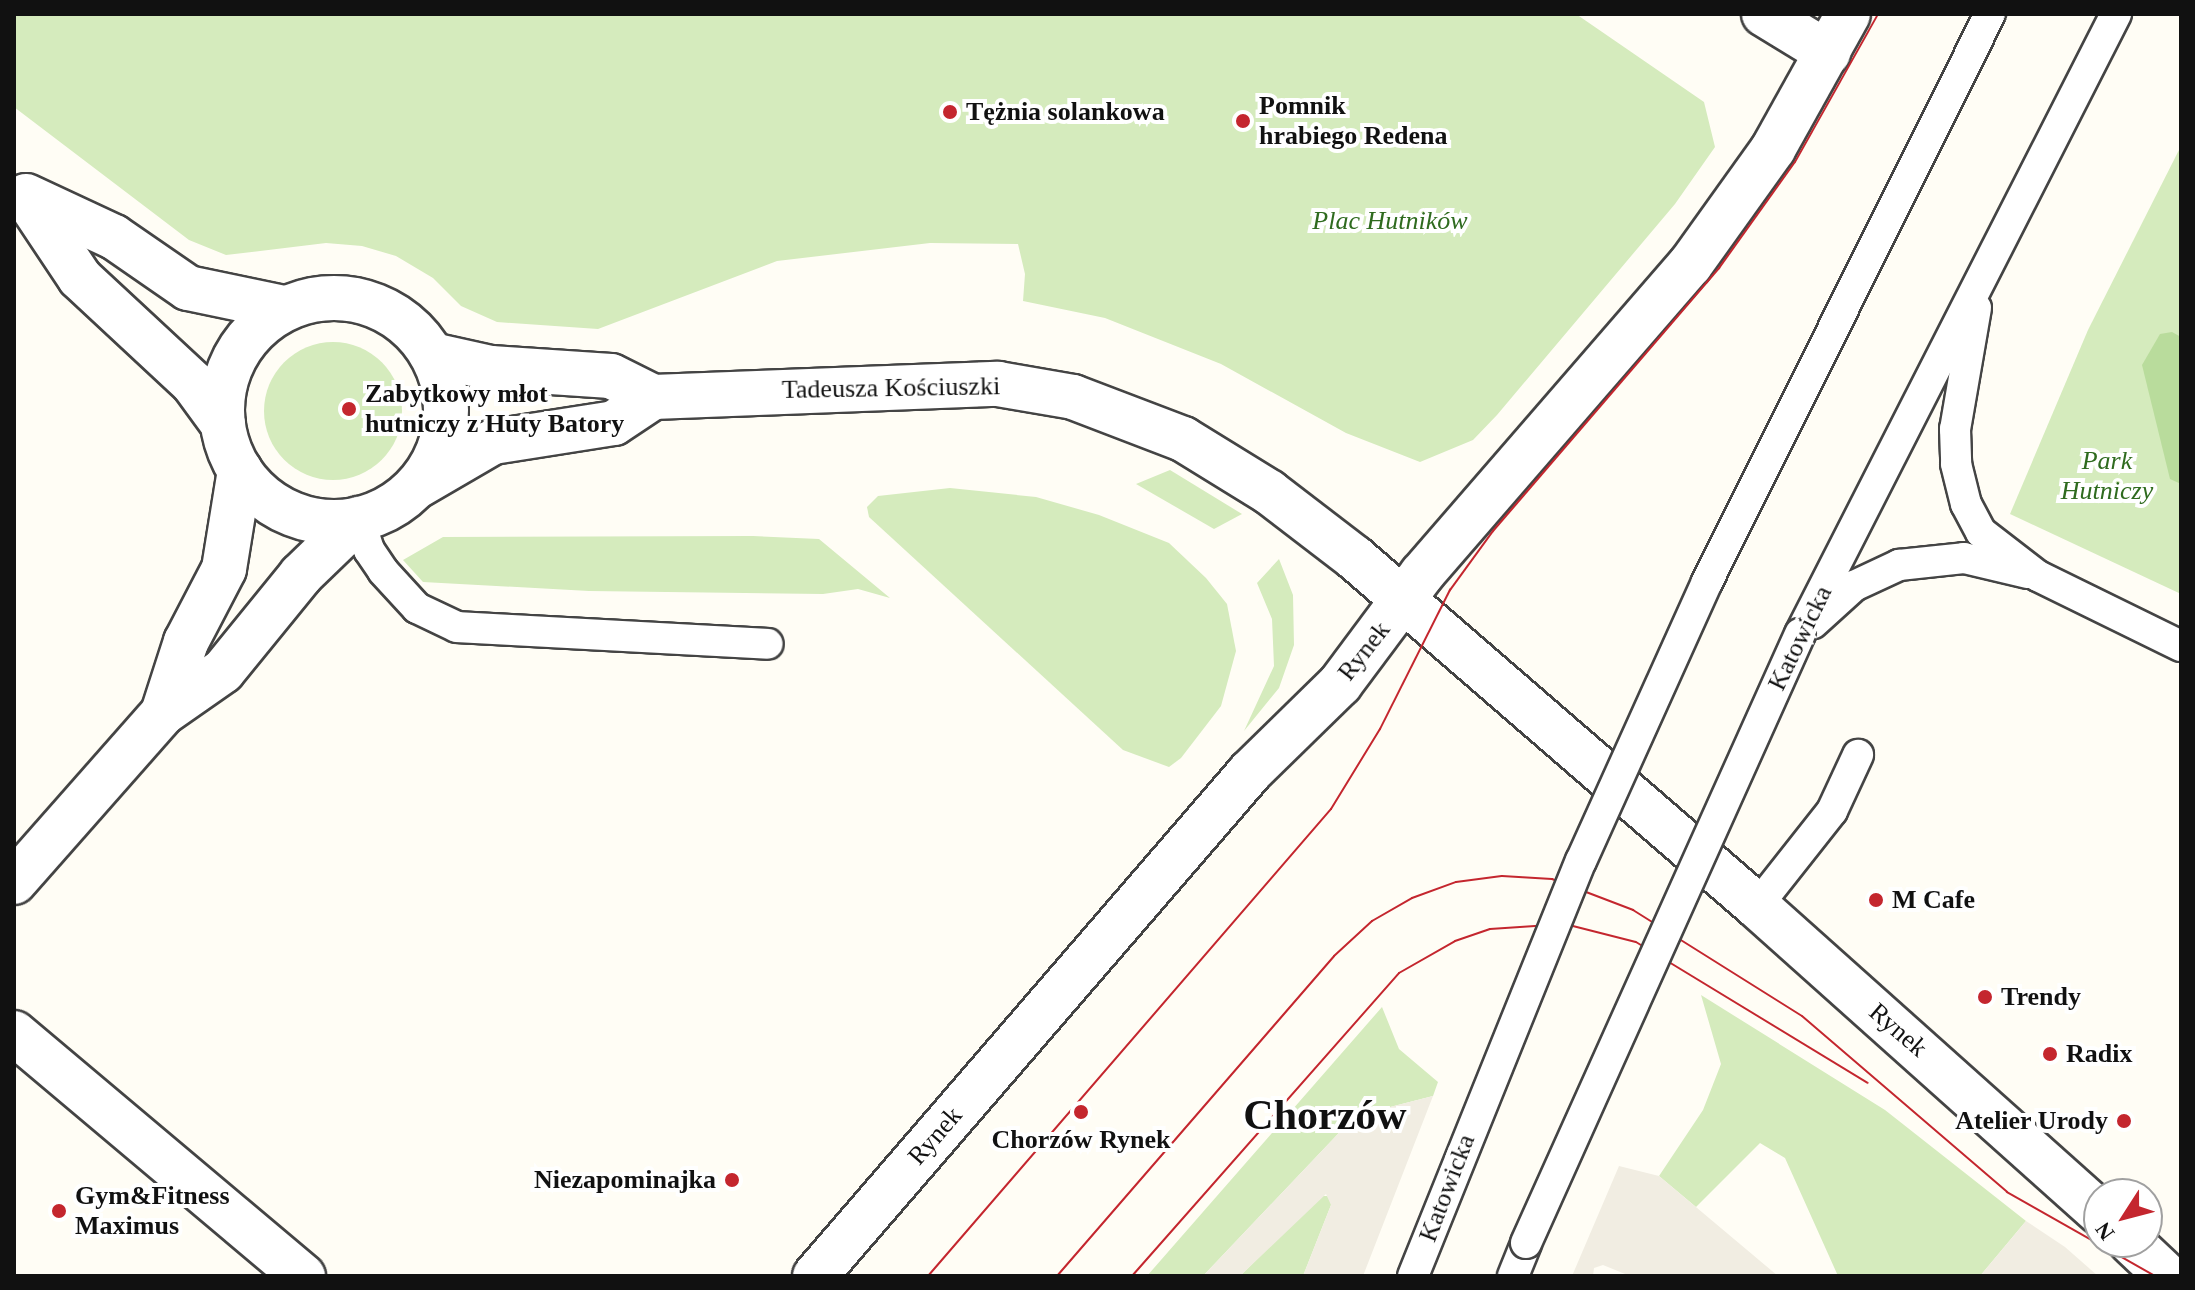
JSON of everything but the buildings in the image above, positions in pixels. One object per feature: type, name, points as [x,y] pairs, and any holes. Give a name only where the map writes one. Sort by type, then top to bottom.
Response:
[{"type":"street","points":[[1764,14],[1828,53]]},
{"type":"street","points":[[1404,600],[1690,265],[1773,149],[1848,14]]},
{"type":"street","points":[[20,192],[114,237],[188,288],[284,308]]},
{"type":"street","points":[[20,192],[80,278],[193,383],[223,424],[240,470],[259,492],[292,513],[330,523],[381,514],[419,485],[493,442],[614,423],[653,397]]},
{"type":"street","points":[[223,424],[222,396],[239,349],[284,308],[319,298],[363,300],[412,328],[432,355],[443,387],[443,433],[419,485]]},
{"type":"street","name":"Tadeusza Kościuszki","points":[[432,355],[491,368],[611,376],[653,397],[972,383],[1073,397],[1140,418],[1226,463],[1285,503],[1404,600]]},
{"type":"street","points":[[163,713],[186,642],[224,569],[240,470]]},
{"type":"street","points":[[14,882],[163,713],[223,671],[301,575],[359,519]]},
{"type":"street","name":"Rynek","points":[[815,1276],[1250,772],[1340,684],[1404,600],[1757,906],[2083,1197]]},
{"type":"street","points":[[14,1033],[303,1276]]},
{"type":"street","points":[[2148,1258],[2167,1276]]},
{"type":"lane","name":"Katowicka","points":[[1413,1276],[1581,861],[1707,582],[1990,14]]},
{"type":"lane","name":"Katowicka","points":[[1513,1276],[1800,634],[2116,14]]},
{"type":"lane","points":[[1982,274],[1955,429],[1956,464],[1966,504],[1981,532],[2038,576],[2181,646]]},
{"type":"lane","points":[[359,519],[369,550],[383,571],[417,608],[457,627],[768,644]]},
{"type":"lane","points":[[1800,634],[1854,586],[1899,565],[1964,558],[2038,576]]},
{"type":"lane","points":[[1757,906],[1832,811],[1858,755]]},
{"type":"green space","name":"Plac Hutników","points":[[14,14],[1576,14],[1704,102],[1715,147],[1675,204],[1497,415],[1473,440],[1420,462],[1346,433],[1221,364],[1105,318],[1023,301],[1025,274],[1018,244],[930,243],[777,261],[598,329],[497,322],[461,306],[433,278],[396,256],[362,246],[326,243],[226,255],[189,240],[14,107]]},
{"type":"green space","name":"Park Hutniczy","points":[[2181,146],[2181,594],[2010,514],[2088,330]]},
{"type":"green space","points":[[2172,332],[2181,337],[2181,484],[2170,479],[2142,365],[2160,334]]},
{"type":"green space","points":[[333,342],[359,347],[382,362],[397,385],[402,411],[397,437],[382,460],[359,475],[333,480],[307,475],[284,460],[269,437],[264,411],[269,385],[284,362],[307,347]]},
{"type":"green space","points":[[1170,470],[1242,514],[1214,529],[1136,484]]},
{"type":"green space","points":[[950,488],[1036,497],[1099,515],[1169,543],[1206,578],[1227,604],[1236,651],[1221,706],[1181,758],[1169,767],[1123,750],[869,517],[867,507],[878,496]]},
{"type":"green space","points":[[753,536],[819,539],[890,598],[858,589],[823,594],[589,591],[423,582],[403,560],[443,537]]},
{"type":"green space","points":[[1279,559],[1293,595],[1294,645],[1279,688],[1244,731],[1274,666],[1272,619],[1257,583]]},
{"type":"green space","points":[[1701,995],[1885,1110],[2026,1221],[1980,1276],[1838,1276],[1785,1158],[1760,1143],[1696,1207],[1659,1176],[1703,1110],[1721,1064]]},
{"type":"green space","points":[[1382,1007],[1399,1049],[1438,1082],[1433,1096],[1355,1116],[1203,1276],[1147,1276]]},
{"type":"green space","points":[[1321,1196],[1331,1196],[1331,1205],[1303,1276],[1240,1276]]},
{"type":"shaded area","points":[[1433,1096],[1363,1276],[1303,1276],[1331,1205],[1326,1194],[1240,1276],[1203,1276],[1355,1116]]},
{"type":"shaded area","points":[[1619,1166],[1659,1176],[1778,1276],[1630,1276],[1603,1265],[1594,1268],[1593,1276],[1572,1276]]},
{"type":"shaded area","points":[[2026,1221],[2065,1247],[2098,1276],[1980,1276]]},
{"type":"tram line","points":[[928,1276],[1331,809],[1380,729],[1450,590],[1493,531],[1719,268],[1795,162],[1878,14]]},
{"type":"tram line","points":[[1057,1276],[1334,956],[1372,921],[1412,898],[1456,882],[1502,876],[1552,879],[1633,910],[1802,1016],[2007,1192],[2155,1276]]},
{"type":"tram line","points":[[1132,1276],[1399,973],[1455,941],[1490,929],[1565,924],[1636,942],[1868,1083]]},
{"type":"place","name":"Tężnia solankowa","points":[[950,112]]},
{"type":"place","name":"Pomnik hrabiego Redena","points":[[1243,121]]},
{"type":"place","name":"Zabytkowy młot hutniczy z Huty Batory","points":[[349,409]]},
{"type":"place","name":"M Cafe","points":[[1876,900]]},
{"type":"place","name":"Trendy","points":[[1985,997]]},
{"type":"place","name":"Radix","points":[[2050,1054]]},
{"type":"place","name":"Chorzów Rynek","points":[[1081,1112]]},
{"type":"place","name":"Atelier Urody","points":[[2124,1121]]},
{"type":"place","name":"Niezapominajka","points":[[732,1180]]},
{"type":"place","name":"Gym&Fitness Maximus","points":[[59,1211]]},
{"type":"district","name":"Chorzów","points":[[1325,1115]]}]
